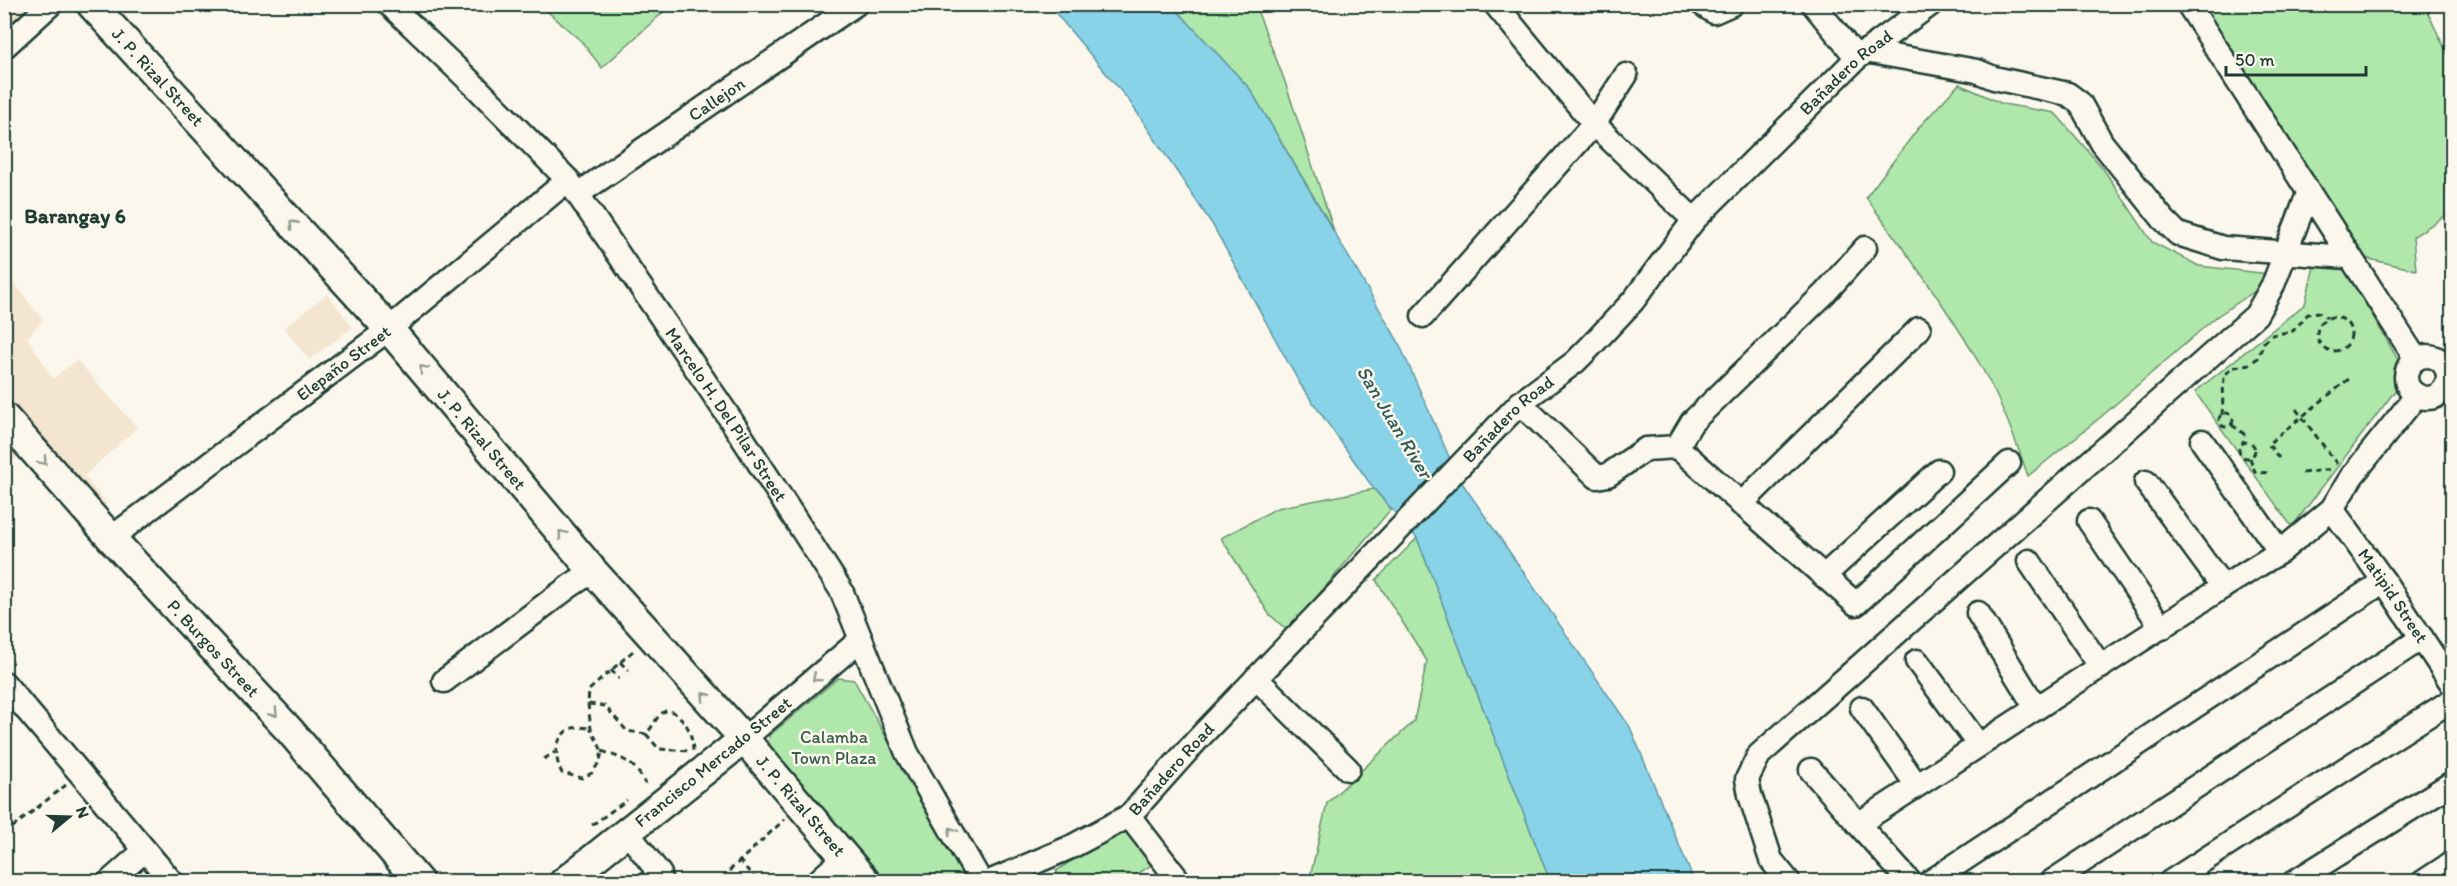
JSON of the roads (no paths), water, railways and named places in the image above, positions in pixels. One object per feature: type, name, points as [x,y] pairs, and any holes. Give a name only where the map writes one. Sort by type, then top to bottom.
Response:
[{"type":"main road","name":"J. P. Rizal Street","points":[[91,4],[389,329],[593,571],[744,739],[866,882]]},
{"type":"main road","name":"P. Burgos Street","points":[[4,417],[290,731],[419,882]]},
{"type":"main road","name":"Francisco Mercado Street","points":[[564,882],[744,739]]},
{"type":"street","points":[[4,47],[51,4]]},
{"type":"street","name":"Marcelo H. Del Pilar Street","points":[[389,4],[476,87],[573,187],[722,408],[840,590],[907,753],[981,882]]},
{"type":"street","name":"Callejon","points":[[573,187],[856,4]]},
{"type":"street","points":[[1495,4],[1594,124],[1694,220]]},
{"type":"street","points":[[1702,4],[1714,12],[1732,4]]},
{"type":"street","points":[[1813,4],[1861,54],[1977,71],[1994,78],[2068,94],[2080,103],[2102,143],[2178,234],[2223,248],[2348,257]]},
{"type":"street","name":"Bañadero Road","points":[[989,882],[1071,847],[1129,816],[1256,678],[1295,640],[1500,423],[1520,403],[1575,362],[1601,336],[1633,301],[1694,220],[1861,54],[1931,4]]},
{"type":"street","points":[[2188,4],[2348,257],[2416,359]]},
{"type":"street","points":[[1423,316],[1594,124],[1626,75]]},
{"type":"street","name":"Elepaño Street","points":[[111,537],[389,329],[573,187]]},
{"type":"street","points":[[1789,882],[1771,860],[1750,795],[1748,779],[1759,756],[2256,315],[2273,285],[2308,194]]},
{"type":"street","points":[[1677,447],[1692,422],[1824,294],[1865,248]]},
{"type":"street","points":[[1741,504],[1919,329]]},
{"type":"street","points":[[2429,355],[2435,357],[2441,361],[2448,372],[2447,386],[2437,396],[2423,398],[2417,395],[2408,385],[2407,370],[2416,359],[2429,355]]},
{"type":"street","points":[[1858,824],[1978,744],[2280,552],[2332,509],[2352,476],[2417,395]]},
{"type":"street","points":[[1520,403],[1597,477],[1608,475],[1646,449],[1677,447],[1857,604],[2009,463]]},
{"type":"street","points":[[2202,441],[2280,552]]},
{"type":"street","points":[[1824,576],[1939,471]]},
{"type":"street","points":[[2146,482],[2223,587]]},
{"type":"street","name":"Matipid Street","points":[[2332,509],[2384,581],[2452,684]]},
{"type":"street","points":[[2089,521],[2162,628]]},
{"type":"street","points":[[2029,561],[2101,667]]},
{"type":"street","points":[[444,681],[593,571]]},
{"type":"street","points":[[1930,882],[2384,581]]},
{"type":"street","points":[[1978,613],[2036,708]]},
{"type":"street","points":[[2051,882],[2422,638]]},
{"type":"street","name":"Francisco Mercado Street","points":[[744,739],[860,640]]},
{"type":"street","points":[[1917,661],[1978,744]]},
{"type":"street","points":[[1256,678],[1348,769]]},
{"type":"street","points":[[4,683],[172,882]]},
{"type":"street","points":[[2170,882],[2452,700]]},
{"type":"street","points":[[1862,708],[1916,784]]},
{"type":"street","points":[[1811,770],[1910,882]]},
{"type":"street","points":[[2294,882],[2452,783]]},
{"type":"street","points":[[1129,816],[1180,882]]},
{"type":"street","points":[[627,832],[660,874],[651,882]]},
{"type":"street","points":[[108,882],[144,851]]},
{"type":"street","points":[[817,882],[845,857]]},
{"type":"street","points":[[2423,882],[2452,863]]},
{"type":"water","name":"San Juan River","points":[[1049,5],[1172,5],[1250,89],[1398,341],[1458,477],[1630,727],[1694,881],[1550,881],[1417,538],[1374,489],[1300,384],[1212,224],[1130,102]]},
{"type":"district","name":"Barangay 6","points":[[75,216]]},
{"type":"park label","name":"Calamba Town Plaza","points":[[834,747]]}]
